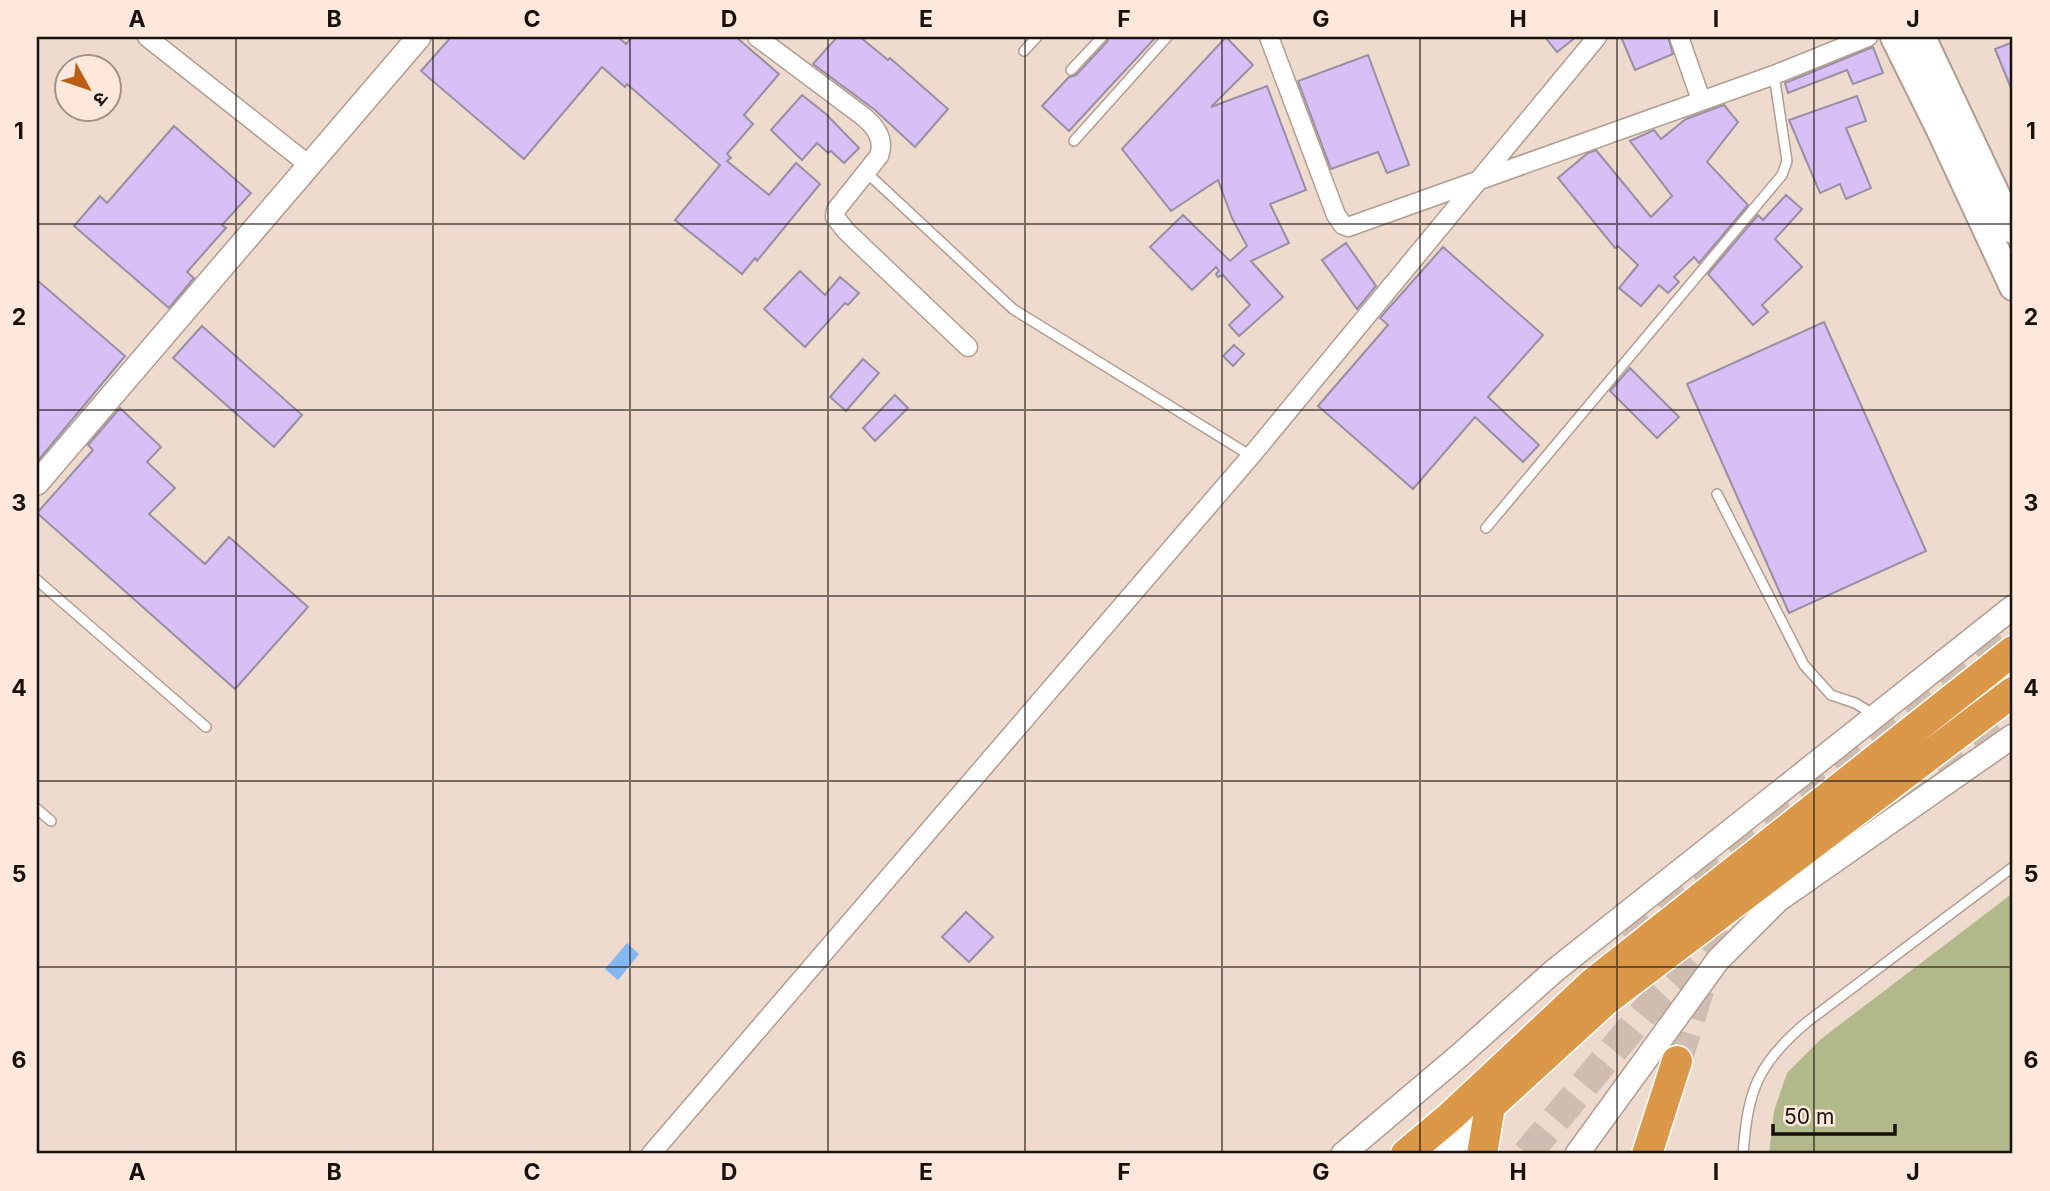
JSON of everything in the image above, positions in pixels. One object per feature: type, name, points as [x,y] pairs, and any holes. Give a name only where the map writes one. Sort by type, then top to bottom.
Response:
[{"type":"highway","points":[[1406,1154],[1592,983],[2013,651]]},
{"type":"highway","points":[[1482,1154],[1490,1107],[1606,1000],[2013,692]]},
{"type":"highway","points":[[1647,1154],[1677,1062]]},
{"type":"main road","points":[[1894,37],[2013,287]]},
{"type":"main road","points":[[1922,37],[2013,230]]},
{"type":"main road","points":[[1443,1154],[1490,1107]]},
{"type":"street","points":[[147,37],[309,165]]},
{"type":"street","points":[[37,483],[419,37]]},
{"type":"street","points":[[757,37],[872,123],[880,139],[881,152],[836,210],[836,220],[968,346]]},
{"type":"street","points":[[1269,37],[1336,215],[1343,225],[1355,226],[1774,75],[1868,37]]},
{"type":"street","points":[[651,1154],[1251,456],[1597,37]]},
{"type":"street","points":[[1679,37],[1701,100]]},
{"type":"street","points":[[1977,637],[2000,613],[2013,594]]},
{"type":"street","points":[[1343,1154],[1554,971],[2013,607]]},
{"type":"street","points":[[1577,1154],[1718,960],[1778,900],[2013,736]]},
{"type":"lane","points":[[1024,51],[1037,37]]},
{"type":"lane","points":[[1071,70],[1102,37]]},
{"type":"lane","points":[[1074,141],[1167,37]]},
{"type":"lane","points":[[1486,528],[1782,175],[1787,161],[1774,75]]},
{"type":"lane","points":[[866,173],[1013,309],[1251,456]]},
{"type":"lane","points":[[1717,494],[1809,672],[1831,695],[1855,703],[1877,715]]},
{"type":"lane","points":[[37,580],[206,727]]},
{"type":"lane","points":[[37,809],[51,821]]},
{"type":"lane","points":[[1743,1154],[1750,1100],[1764,1066],[1775,1050],[1807,1022],[2013,867]]},
{"type":"green space","points":[[2013,893],[2013,1154],[1769,1154],[1774,1111],[1787,1073],[1821,1039]]},
{"type":"water","points":[[627,943],[639,954],[618,980],[605,969]]},
{"type":"building","points":[[451,37],[618,37],[626,44],[632,37],[736,37],[779,74],[744,115],[753,124],[727,154],[731,158],[727,161],[769,195],[796,163],[820,184],[757,261],[755,258],[742,274],[675,220],[720,165],[627,84],[625,87],[602,67],[524,159],[421,71]]},
{"type":"building","points":[[837,37],[860,37],[888,60],[890,58],[948,109],[915,147],[875,110],[813,64]]},
{"type":"building","points":[[1109,37],[1156,37],[1069,131],[1042,106],[1069,77],[1076,75]]},
{"type":"building","points":[[1226,37],[1253,65],[1211,107],[1267,86],[1306,190],[1270,204],[1289,243],[1251,261],[1283,297],[1239,336],[1229,325],[1250,305],[1223,275],[1218,277],[1216,274],[1219,271],[1216,267],[1192,290],[1150,247],[1183,215],[1230,261],[1247,246],[1232,218],[1218,180],[1171,211],[1122,149]]},
{"type":"building","points":[[1545,37],[1576,37],[1557,52]]},
{"type":"building","points":[[1621,37],[1668,37],[1673,54],[1635,70]]},
{"type":"building","points":[[2013,42],[2013,93],[1995,49]]},
{"type":"building","points":[[1873,47],[1883,73],[1853,84],[1847,70],[1788,93],[1785,83]]},
{"type":"building","points":[[1368,55],[1409,165],[1387,173],[1378,152],[1331,169],[1298,81]]},
{"type":"building","points":[[802,95],[826,114],[859,148],[844,163],[817,143],[802,160],[771,130]]},
{"type":"building","points":[[1857,96],[1866,121],[1846,128],[1871,188],[1846,199],[1840,184],[1820,193],[1789,120]]},
{"type":"building","points":[[1724,105],[1738,122],[1707,162],[1748,205],[1699,263],[1694,257],[1674,277],[1679,282],[1668,293],[1659,285],[1641,306],[1619,288],[1638,265],[1618,246],[1615,248],[1558,178],[1588,153],[1596,150],[1651,217],[1672,196],[1630,141],[1654,130],[1661,139],[1686,119]]},
{"type":"building","points":[[174,126],[251,193],[222,225],[226,228],[187,272],[194,278],[169,308],[74,226],[100,196],[107,203]]},
{"type":"building","points":[[1786,195],[1802,209],[1775,239],[1802,267],[1762,305],[1768,312],[1753,325],[1708,274],[1758,215],[1763,220]]},
{"type":"building","points":[[1346,243],[1376,286],[1357,309],[1322,260]]},
{"type":"building","points":[[1443,247],[1543,335],[1488,397],[1539,445],[1523,462],[1475,417],[1413,489],[1318,406],[1388,325],[1380,318]]},
{"type":"building","points":[[800,271],[825,295],[840,277],[859,293],[848,305],[845,303],[805,347],[764,309]]},
{"type":"building","points":[[37,280],[125,356],[37,462]]},
{"type":"building","points":[[1824,322],[1926,551],[1789,613],[1687,384]]},
{"type":"building","points":[[202,326],[302,415],[274,447],[173,358]]},
{"type":"building","points":[[1234,345],[1244,354],[1233,366],[1223,356]]},
{"type":"building","points":[[863,359],[879,373],[846,411],[830,397]]},
{"type":"building","points":[[1630,368],[1679,417],[1657,438],[1610,391]]},
{"type":"building","points":[[895,395],[908,408],[875,441],[863,428]]},
{"type":"building","points":[[120,408],[161,447],[147,462],[175,488],[149,514],[205,564],[229,537],[308,607],[235,689],[37,513],[93,450],[88,445]]},
{"type":"building","points":[[966,912],[993,937],[969,962],[942,937]]},
{"type":"tunnel","points":[[1634,944],[1675,892],[2013,633]]},
{"type":"tunnel","points":[[1830,852],[2013,712]]},
{"type":"tunnel","points":[[1527,1154],[1644,1013],[1717,938],[1779,891]]},
{"type":"tunnel","points":[[1677,1061],[1701,984]]}]
